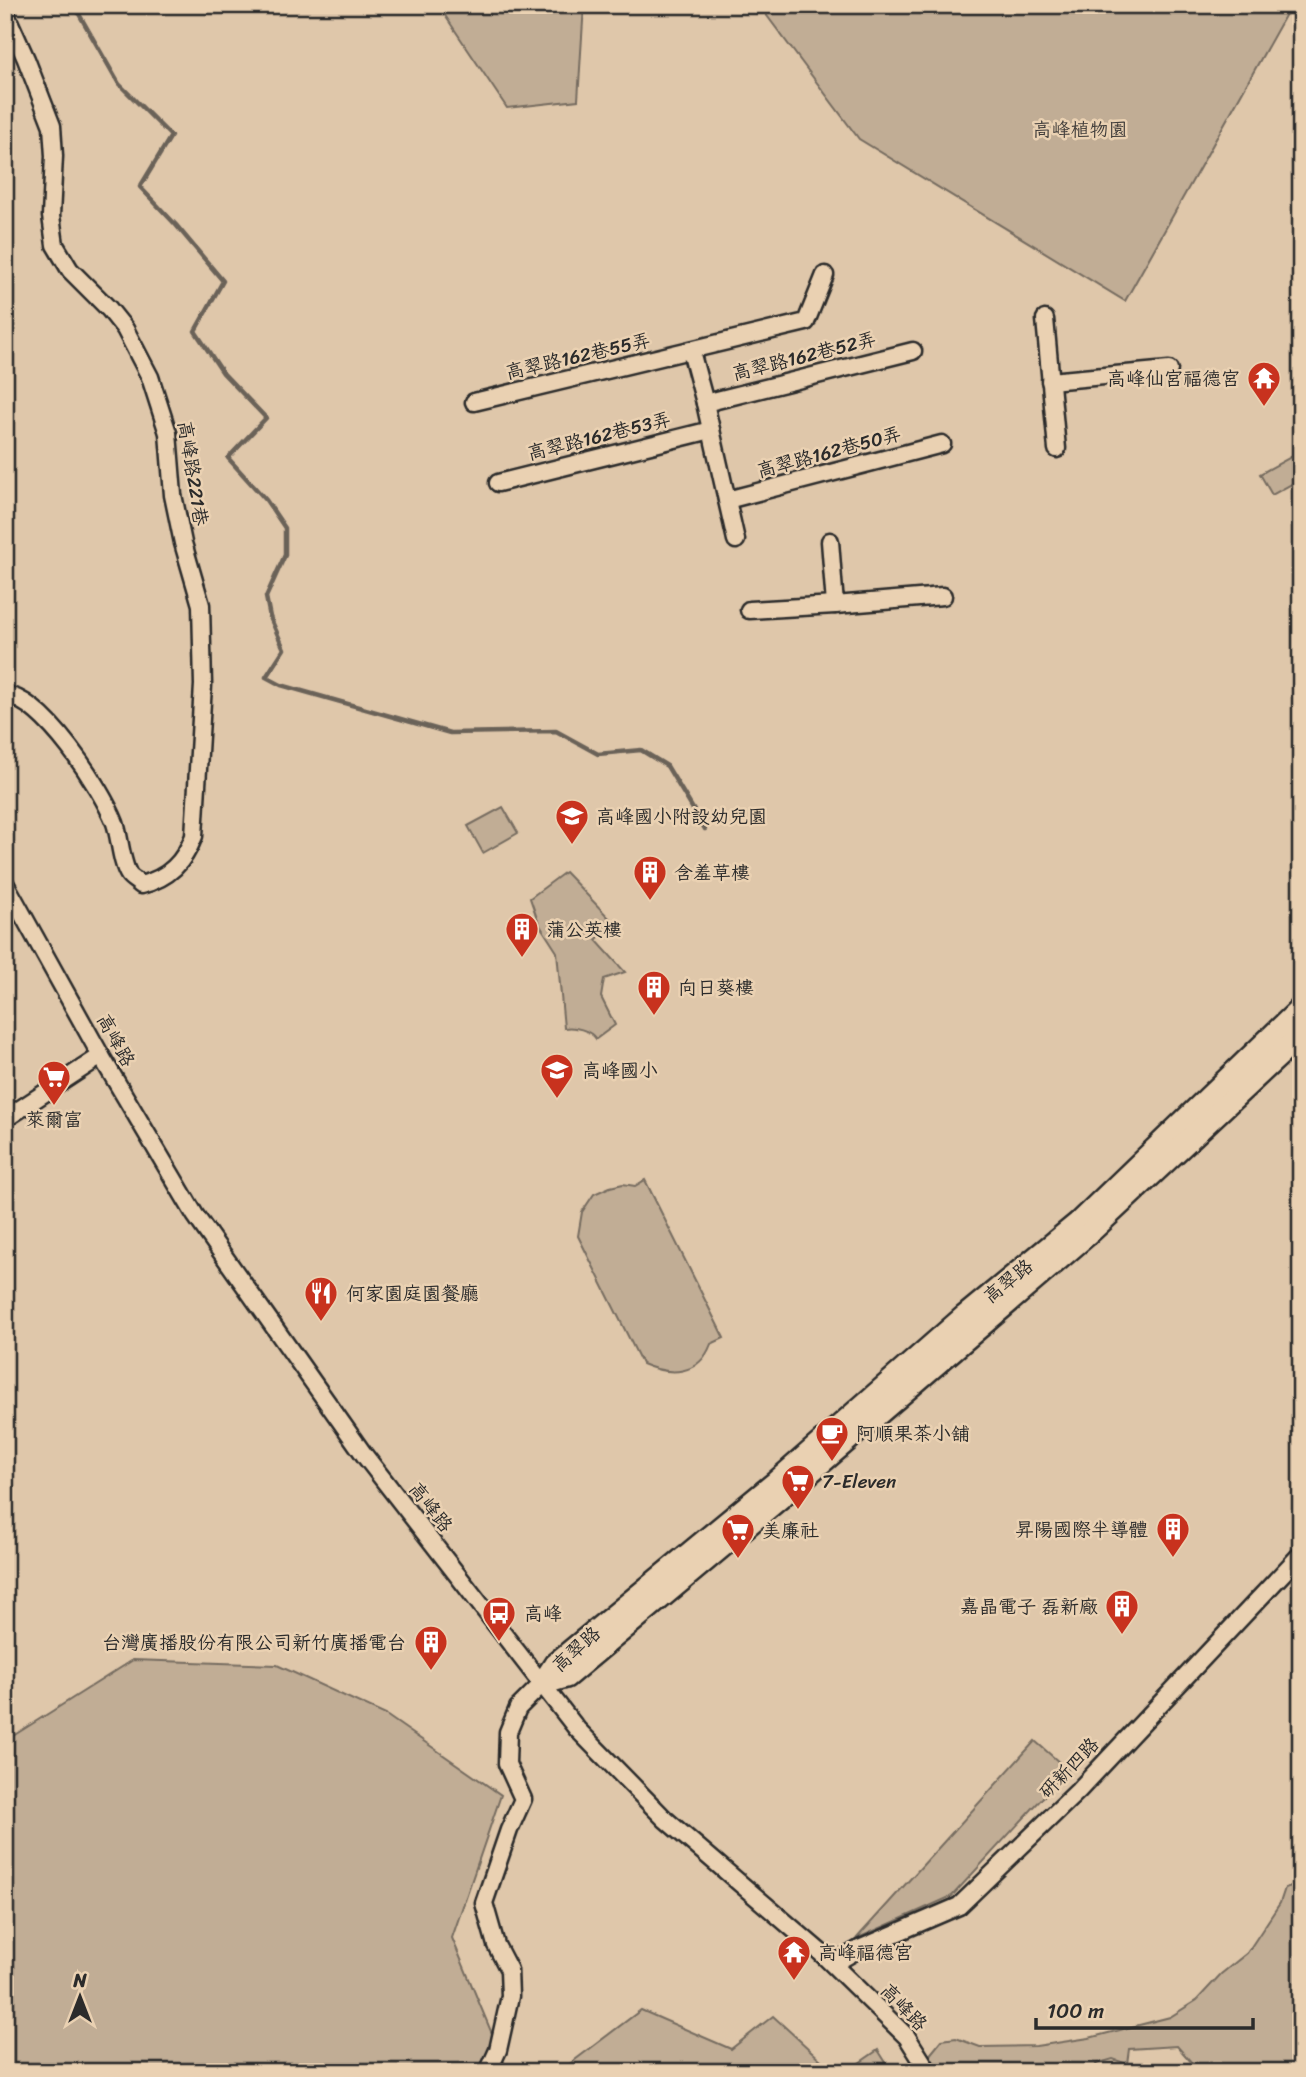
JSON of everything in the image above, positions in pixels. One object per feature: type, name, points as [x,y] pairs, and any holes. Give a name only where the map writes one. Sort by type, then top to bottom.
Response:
[{"type":"street","name":"高峰路221巷","points":[[5,12],[52,126],[54,156],[51,216],[55,245],[70,270],[109,309],[125,330],[150,377],[168,433],[173,495],[201,606],[203,685],[194,836],[187,854],[172,872],[156,881],[141,885],[129,875],[114,822],[74,751],[47,722]]},
{"type":"street","name":"高翠路162巷55弄","points":[[474,402],[806,322],[825,275]]},
{"type":"street","points":[[1045,319],[1057,449]]},
{"type":"street","points":[[691,351],[736,540]]},
{"type":"street","name":"高翠路162巷52弄","points":[[705,402],[913,351]]},
{"type":"street","points":[[1050,381],[1169,370]]},
{"type":"street","name":"高翠路162巷53弄","points":[[498,483],[711,430]]},
{"type":"street","name":"高翠路162巷50弄","points":[[727,500],[942,444]]},
{"type":"street","points":[[830,541],[835,606]]},
{"type":"street","points":[[749,610],[835,606],[943,596]]},
{"type":"street","points":[[5,695],[14,696],[47,722]]},
{"type":"street","points":[[5,707],[13,707],[47,722]]},
{"type":"street","name":"高峰路","points":[[5,883],[101,1056],[195,1215],[365,1456],[542,1684],[578,1729],[665,1819],[833,1964],[907,2037],[929,2072]]},
{"type":"street","name":"高翠路","points":[[542,1684],[555,1664],[776,1482],[794,1463],[965,1316],[1078,1223],[1301,1009]]},
{"type":"street","name":"高翠路","points":[[542,1684],[566,1677],[786,1493],[1087,1235],[1301,1034]]},
{"type":"street","points":[[5,1119],[101,1056]]},
{"type":"street","name":"研新四路","points":[[833,1964],[959,1906],[1078,1791],[1301,1554]]},
{"type":"street","points":[[488,2072],[498,2050],[510,1996],[509,1970],[496,1945],[484,1903],[509,1830],[523,1799],[507,1765],[508,1732],[518,1708],[542,1684]]},
{"type":"green space","points":[[438,5],[584,5],[578,100],[507,108]]},
{"type":"green space","name":"高峰植物園","points":[[759,5],[1291,5],[1125,301],[859,139]]},
{"type":"green space","points":[[1298,453],[1301,458],[1301,479],[1272,495],[1260,474]]},
{"type":"green space","points":[[503,807],[518,833],[483,853],[468,826]]},
{"type":"green space","points":[[565,872],[613,922],[596,940],[625,972],[604,979],[601,997],[615,1025],[596,1039],[582,1029],[564,1028],[557,952],[539,924],[530,898]]},
{"type":"green space","points":[[645,1180],[724,1338],[711,1344],[699,1362],[682,1371],[663,1370],[642,1364],[578,1236],[582,1212],[594,1194],[623,1184],[635,1186]]},
{"type":"green space","points":[[133,1660],[277,1665],[386,1715],[501,1795],[452,1938],[508,2072],[5,2072],[5,1741]]},
{"type":"green space","points":[[1035,1741],[1068,1770],[952,1896],[856,1939]]},
{"type":"green space","points":[[1294,1885],[1301,1892],[1301,2072],[1200,2072],[1177,2046],[1129,2049],[1127,2064],[1113,2059],[1096,2064],[1098,2072],[929,2072],[924,2062],[942,2040],[956,2038],[980,2047],[1036,2046],[1089,2038],[1170,2017],[1197,2000],[1221,1974],[1247,1953],[1280,1903],[1285,1888]]},
{"type":"green space","points":[[641,2010],[731,2049],[773,2016],[834,2072],[559,2072]]},
{"type":"green space","points":[[878,2050],[892,2072],[846,2072]]},
{"type":"waterway","points":[[79,5],[79,14],[119,84],[171,136],[140,187],[223,281],[195,331],[223,373],[266,418],[228,458],[266,500],[285,528],[285,555],[266,597],[270,617],[284,649],[266,677],[281,685],[450,733],[556,731],[598,754],[641,750],[667,766],[705,829]]},
{"type":"place","name":"高峰仙宮福德宮","points":[[1264,408]]},
{"type":"place","name":"高峰國小附設幼兒園","points":[[572,846]]},
{"type":"place","name":"含羞草樓","points":[[650,902]]},
{"type":"place","name":"蒲公英樓","points":[[522,959]]},
{"type":"place","name":"向日葵樓","points":[[654,1017]]},
{"type":"place","name":"高峰國小","points":[[557,1100]]},
{"type":"place","name":"萊爾富","points":[[54,1107]]},
{"type":"place","name":"何家園庭園餐廳","points":[[321,1323]]},
{"type":"place","name":"阿順果茶小舖","points":[[832,1463]]},
{"type":"place","name":"7-Eleven","points":[[798,1511]]},
{"type":"place","name":"昇陽國際半導體","points":[[1173,1559]]},
{"type":"place","name":"美廉社","points":[[738,1560]]},
{"type":"place","name":"嘉晶電子 磊新廠","points":[[1122,1636]]},
{"type":"place","name":"高峰","points":[[499,1643]]},
{"type":"place","name":"台灣廣播股份有限公司新竹廣播電台","points":[[431,1672]]},
{"type":"place","name":"高峰福德宮","points":[[794,1982]]}]
